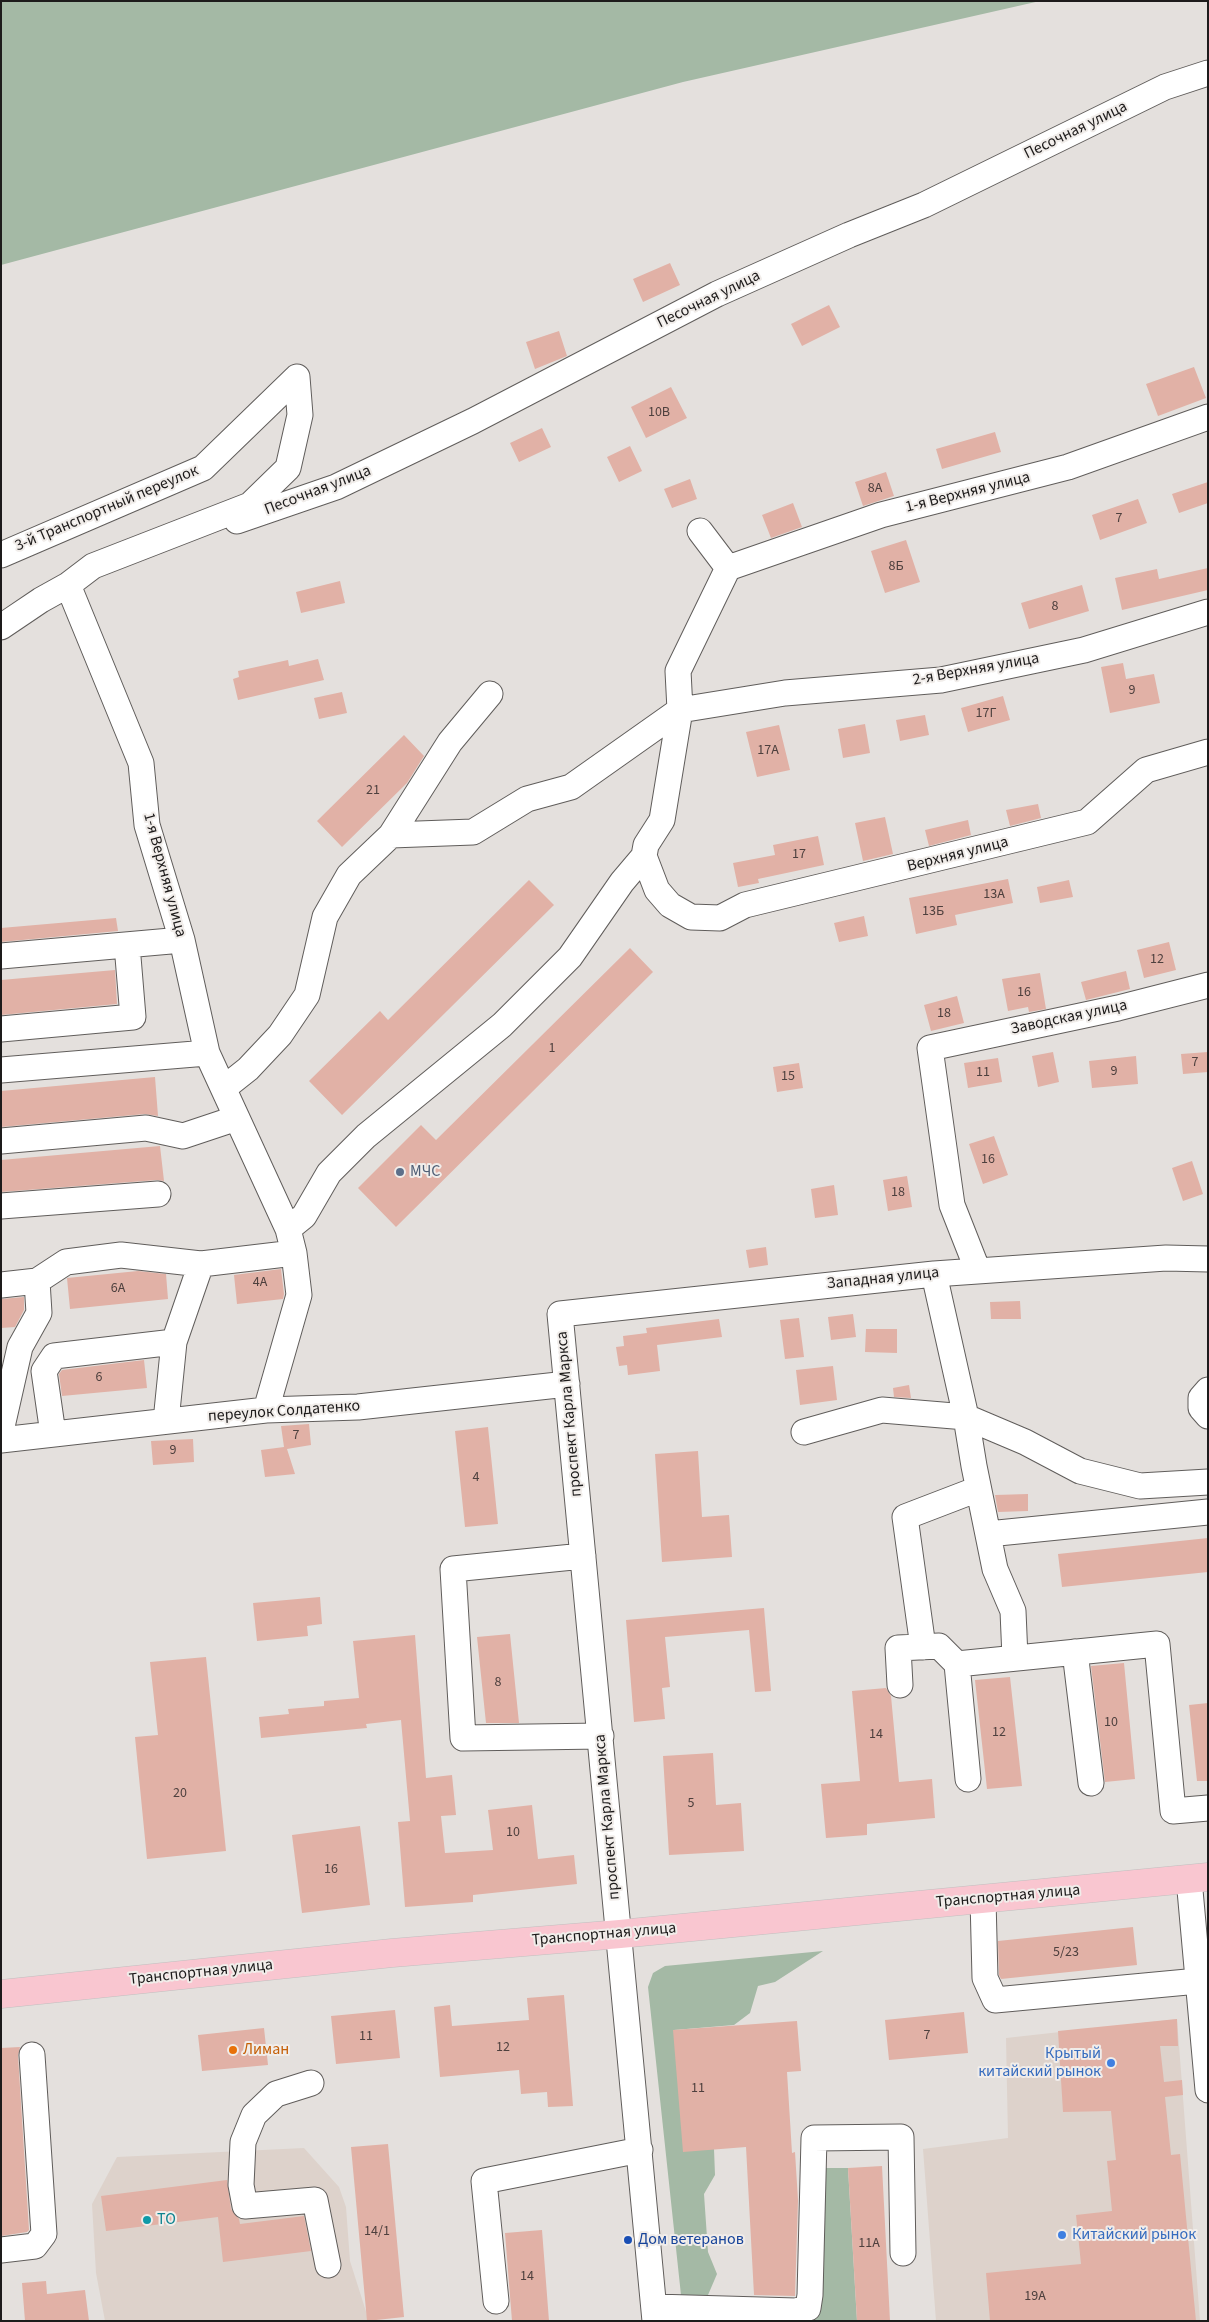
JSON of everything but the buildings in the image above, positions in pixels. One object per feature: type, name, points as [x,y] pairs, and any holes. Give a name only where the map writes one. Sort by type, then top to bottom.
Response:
[{"type":"main road","name":"Транспортная улица","points":[[1,1994],[392,1953],[620,1934],[1198,1878]]},
{"type":"street","name":"Песочная улица","points":[[210,520],[239,520],[336,487],[473,421],[717,294],[849,234],[924,205],[1166,87],[1208,74]]},
{"type":"street","name":"3-й Транспортный переулок","points":[[1,555],[203,468],[297,377],[300,415],[288,468],[250,504],[210,520]]},
{"type":"street","name":"1-я Верхняя улица","points":[[728,568],[881,515],[1068,468],[1208,417]]},
{"type":"street","points":[[1,627],[41,600],[68,585],[93,566],[210,520]]},
{"type":"street","points":[[288,1229],[304,1216],[329,1173],[366,1136],[502,1025],[570,956],[622,882],[644,856],[646,845],[662,820],[680,710],[678,671],[728,568],[700,531]]},
{"type":"street","name":"1-я Верхняя улица","points":[[68,585],[141,763],[147,825],[182,940],[207,1053],[288,1229],[294,1253],[299,1295],[266,1410]]},
{"type":"street","name":"2-я Верхняя улица","points":[[680,710],[785,693],[941,680],[1084,650],[1208,612]]},
{"type":"street","points":[[224,1088],[248,1069],[286,1027],[307,995],[325,917],[349,875],[391,835],[450,742],[490,694]]},
{"type":"street","points":[[391,835],[473,832],[527,799],[571,787],[680,710]]},
{"type":"street","name":"Верхняя улица","points":[[644,856],[658,890],[670,905],[691,917],[720,918],[745,905],[1087,822],[1146,770],[1208,752]]},
{"type":"street","points":[[1,956],[182,940]]},
{"type":"street","points":[[1,1029],[133,1017],[127,945]]},
{"type":"street","name":"Заводская улица","points":[[978,1270],[952,1205],[930,1048],[1118,1008],[1208,985]]},
{"type":"street","points":[[1,1070],[207,1053]]},
{"type":"street","points":[[1,1141],[146,1128],[183,1136],[237,1118]]},
{"type":"street","points":[[1,1206],[158,1194]]},
{"type":"street","points":[[1,1285],[37,1281],[66,1262],[121,1255],[201,1264],[294,1253]]},
{"type":"street","name":"Западная улица","points":[[560,1314],[978,1270],[1166,1258],[1208,1259]]},
{"type":"street","points":[[166,1421],[174,1342],[201,1264]]},
{"type":"street","points":[[934,1274],[966,1417],[978,1489],[995,1569],[1013,1611],[1015,1658]]},
{"type":"street","points":[[1,1431],[20,1347],[39,1312],[37,1281]]},
{"type":"street","name":"проспект Карла Маркса","points":[[560,1314],[620,1934],[654,2314]]},
{"type":"street","points":[[53,1434],[44,1371],[54,1356],[174,1342]]},
{"type":"street","name":"переулок Солдатенко","points":[[1,1440],[266,1410],[358,1407],[566,1384]]},
{"type":"street","points":[[1208,1390],[1201,1398],[1201,1408],[1208,1416]]},
{"type":"street","points":[[804,1432],[882,1410],[966,1417],[1025,1442],[1080,1471],[1140,1486],[1208,1482]]},
{"type":"street","points":[[923,1647],[905,1517],[978,1489]]},
{"type":"street","points":[[988,1534],[1208,1512]]},
{"type":"street","points":[[583,1556],[453,1569],[464,1738],[601,1736]]},
{"type":"street","points":[[957,1664],[1157,1644],[1174,1811],[1208,1808]]},
{"type":"street","points":[[900,1686],[898,1648],[939,1646],[957,1664],[968,1779]]},
{"type":"street","points":[[1076,1652],[1091,1783]]},
{"type":"street","points":[[1198,1878],[1198,1980],[1208,2090]]},
{"type":"street","points":[[983,1899],[985,1978],[995,2000],[1198,1980]]},
{"type":"street","points":[[1,2250],[35,2246],[44,2234],[32,2055]]},
{"type":"street","points":[[311,2082],[276,2094],[254,2115],[243,2142],[241,2185],[245,2206],[315,2200],[328,2265]]},
{"type":"street","points":[[654,2314],[796,2311],[808,2308],[814,2138],[901,2137],[903,2253]]},
{"type":"street","points":[[496,2301],[484,2180],[640,2150]]},
{"type":"shaded area","name":"Китайский рынок","points":[[1177,2019],[1200,2321],[936,2321],[923,2149],[1008,2138],[1006,2038]]},
{"type":"shaded area","points":[[304,2148],[339,2187],[346,2207],[350,2261],[369,2321],[105,2321],[96,2273],[92,2204],[117,2157]]},
{"type":"green space","points":[[1,1],[1040,1],[683,82],[1,265]]},
{"type":"green space","points":[[823,1951],[775,1982],[758,1986],[750,2013],[734,2025],[674,2030],[714,2149],[715,2175],[704,2194],[708,2252],[717,2274],[708,2295],[681,2295],[648,1987],[653,1973],[665,1966]]},
{"type":"green space","points":[[822,2168],[848,2168],[857,2321],[790,2321],[811,2313]]},
{"type":"place","name":"МЧС","points":[[400,1172]]},
{"type":"place","name":"Лиман","points":[[233,2050]]},
{"type":"place","name":"Крытый китайский рынок","points":[[1111,2063]]},
{"type":"place","name":"ТО","points":[[147,2220]]},
{"type":"place","name":"Китайский рынок","points":[[1062,2235]]},
{"type":"place","name":"Дом ветеранов","points":[[628,2240]]}]
